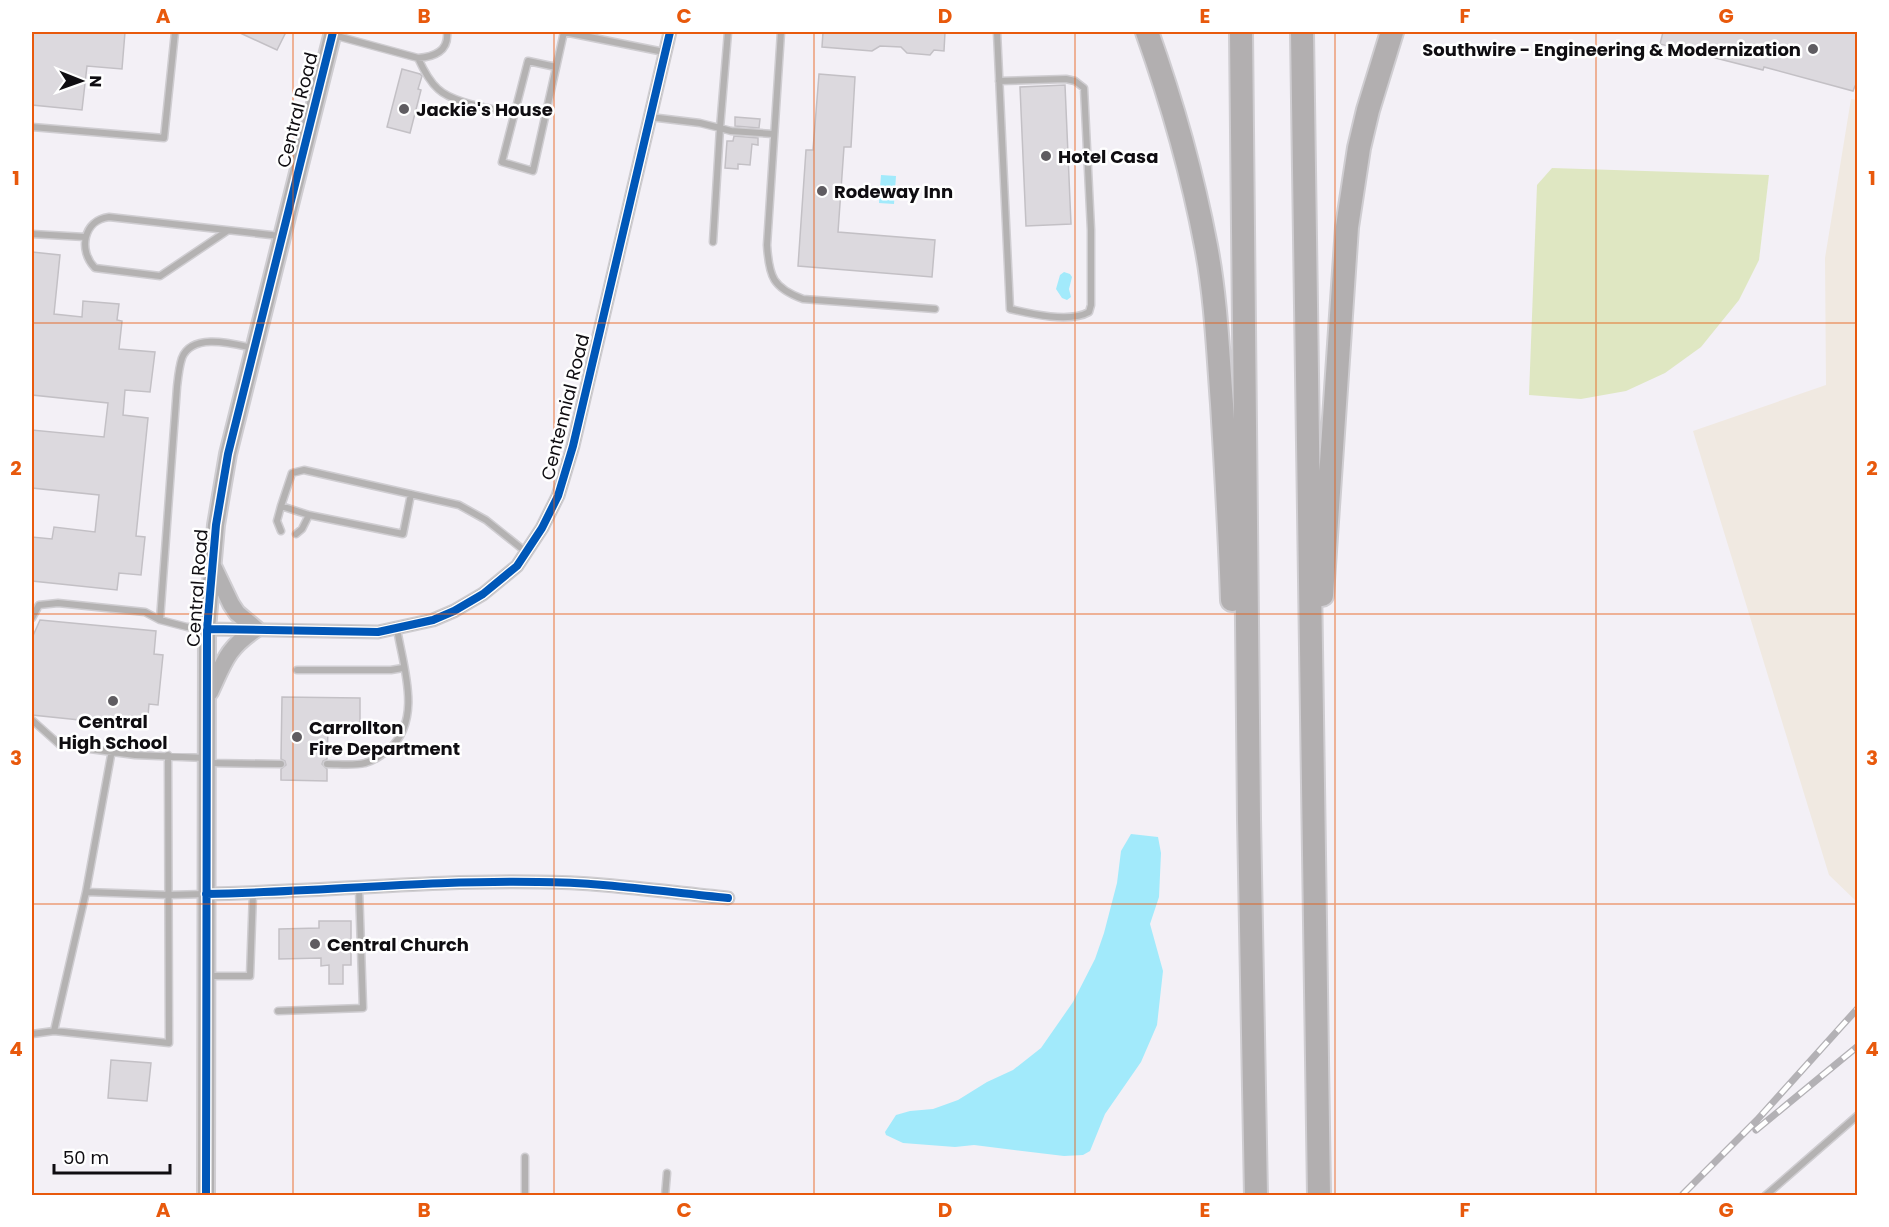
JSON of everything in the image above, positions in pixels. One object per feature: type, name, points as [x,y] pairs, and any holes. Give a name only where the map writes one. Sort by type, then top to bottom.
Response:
[{"type":"highway","points":[[1147,32],[1185,147],[1206,248],[1218,348],[1230,535],[1234,720],[1249,819]]},
{"type":"highway","points":[[1241,32],[1249,819],[1256,1196]]},
{"type":"highway","points":[[1302,32],[1319,1196]]},
{"type":"highway","points":[[1312,689],[1326,553],[1347,227],[1364,129],[1392,32]]},
{"type":"street","name":"Centennial Road","points":[[207,628],[378,632],[397,629],[434,621],[483,594],[517,566],[542,528],[558,496],[573,446],[670,32]]},
{"type":"street","name":"Central Road","points":[[206,1196],[207,628],[212,564],[228,454],[332,33]]},
{"type":"street","points":[[207,701],[226,656],[242,639],[256,629],[237,613],[212,564]]},
{"type":"street","points":[[206,894],[454,882],[540,882],[728,898]]},
{"type":"lane","points":[[32,127],[164,138],[175,32]]},
{"type":"lane","points":[[332,33],[418,58],[439,53],[446,45],[447,32]]},
{"type":"lane","points":[[556,67],[528,61],[502,162],[533,171],[564,32],[664,52]]},
{"type":"lane","points":[[713,242],[728,32]]},
{"type":"lane","points":[[781,32],[767,245],[767,259],[777,285],[787,293],[803,299],[935,309]]},
{"type":"lane","points":[[997,32],[999,81],[1010,309],[1046,317],[1084,315],[1089,312],[1090,305],[1090,230],[1084,88],[1075,81],[1065,78],[999,81]]},
{"type":"lane","points":[[418,58],[423,70],[438,89],[450,97],[514,114]]},
{"type":"lane","points":[[649,117],[773,134]]},
{"type":"lane","points":[[226,231],[160,276],[95,268],[85,254],[85,237],[90,227],[97,220],[109,217],[282,236]]},
{"type":"lane","points":[[32,234],[85,237]]},
{"type":"lane","points":[[160,620],[177,387],[183,356],[192,346],[208,341],[254,348]]},
{"type":"lane","points":[[281,531],[277,521],[292,472],[304,470],[459,505],[486,520],[526,552]]},
{"type":"lane","points":[[281,506],[309,515],[403,534],[411,494]]},
{"type":"lane","points":[[296,534],[302,529],[309,515]]},
{"type":"lane","points":[[32,618],[39,605],[58,603],[145,612],[160,620],[187,627],[207,628]]},
{"type":"lane","points":[[327,764],[366,763],[381,756],[395,743],[404,727],[408,712],[397,629]]},
{"type":"lane","points":[[297,670],[403,668]]},
{"type":"lane","points":[[32,720],[60,745],[112,750],[135,755],[168,755],[206,761],[281,764]]},
{"type":"lane","points":[[54,1031],[86,892],[112,750]]},
{"type":"lane","points":[[32,1034],[54,1031],[169,1043],[168,755]]},
{"type":"lane","points":[[278,1011],[363,1008],[359,888]]},
{"type":"lane","points":[[86,892],[206,894]]},
{"type":"lane","points":[[206,976],[250,976],[253,893]]},
{"type":"lane","points":[[1765,1196],[1857,1115]]},
{"type":"lane","points":[[525,1158],[525,1196]]},
{"type":"lane","points":[[666,1196],[668,1173]]},
{"type":"shaded area","points":[[1851,99],[1858,100],[1857,902],[1829,875],[1693,431],[1826,385],[1825,258]]},
{"type":"green space","points":[[1552,168],[1769,175],[1759,260],[1739,300],[1701,347],[1665,373],[1626,391],[1581,399],[1529,395],[1537,185]]},
{"type":"water","points":[[881,175],[896,176],[894,204],[879,203]]},
{"type":"water","points":[[1064,272],[1072,277],[1069,289],[1071,297],[1067,300],[1062,298],[1056,289],[1060,275]]},
{"type":"water","points":[[1131,834],[1158,837],[1161,853],[1159,897],[1150,924],[1163,971],[1157,1025],[1141,1062],[1105,1114],[1090,1151],[1083,1155],[1064,1156],[974,1145],[955,1147],[903,1143],[886,1135],[885,1132],[896,1115],[933,1109],[958,1100],[987,1082],[1013,1070],[1041,1048],[1073,1002],[1095,959],[1117,883],[1121,851]]},
{"type":"building","points":[[32,32],[125,32],[122,69],[87,66],[82,110],[32,105]]},
{"type":"building","points":[[238,32],[286,32],[277,50]]},
{"type":"building","points":[[823,32],[945,32],[944,51],[934,50],[930,55],[907,53],[901,47],[880,46],[872,51],[822,47]]},
{"type":"building","name":"Southwire - Engineering & Modernization","points":[[1663,32],[1857,32],[1857,86],[1853,91],[1764,67],[1763,70],[1660,44]]},
{"type":"building","name":"Jackie's House","points":[[402,69],[422,76],[418,89],[421,90],[410,133],[387,127]]},
{"type":"building","name":"Rodeway Inn","points":[[819,74],[855,77],[851,147],[844,147],[838,232],[935,240],[932,277],[798,266],[806,150],[813,150]]},
{"type":"building","name":"Hotel Casa","points":[[1065,85],[1071,224],[1026,226],[1020,87]]},
{"type":"building","points":[[735,117],[760,119],[759,128],[735,126]]},
{"type":"building","points":[[734,136],[758,138],[758,145],[752,144],[750,165],[738,164],[738,169],[725,168],[727,141],[733,141]]},
{"type":"building","points":[[32,252],[60,255],[54,314],[82,317],[83,301],[119,304],[117,320],[122,321],[119,349],[155,352],[150,392],[125,390],[123,415],[148,418],[136,536],[145,537],[141,575],[119,573],[117,590],[32,581],[32,537],[52,539],[54,527],[95,532],[99,495],[32,488],[32,430],[104,437],[108,403],[32,395]]},
{"type":"building","points":[[40,620],[156,631],[154,654],[163,655],[158,705],[149,704],[147,727],[32,715],[32,638]]},
{"type":"building","name":"Carrollton Fire Department","points":[[282,697],[360,698],[360,731],[328,730],[327,759],[322,764],[327,769],[327,781],[281,780],[281,769],[286,765],[281,759]]},
{"type":"building","name":"Central Church","points":[[319,921],[351,921],[351,965],[343,965],[343,984],[329,984],[329,965],[321,966],[321,958],[279,959],[279,929],[319,928]]},
{"type":"building","points":[[111,1060],[151,1063],[147,1101],[108,1098]]},
{"type":"railway","points":[[1683,1194],[1757,1120],[1858,1008]]},
{"type":"railway","points":[[1756,1130],[1858,1046]]},
{"type":"cycle path","points":[[206,1196],[207,629],[216,525],[228,454],[333,32]]},
{"type":"cycle path","points":[[207,629],[378,632],[433,620],[454,611],[483,594],[517,566],[542,528],[558,496],[573,446],[670,32]]},
{"type":"cycle path","points":[[206,894],[455,883],[562,882],[728,898]]},
{"type":"place","name":"Southwire - Engineering & Modernization","points":[[1813,49]]},
{"type":"place","name":"Jackie's House","points":[[404,109]]},
{"type":"place","name":"Hotel Casa","points":[[1046,156]]},
{"type":"place","name":"Rodeway Inn","points":[[822,191]]},
{"type":"place","name":"Central High School","points":[[113,701]]},
{"type":"place","name":"Carrollton Fire Department","points":[[297,737]]},
{"type":"place","name":"Central Church","points":[[315,944]]}]
